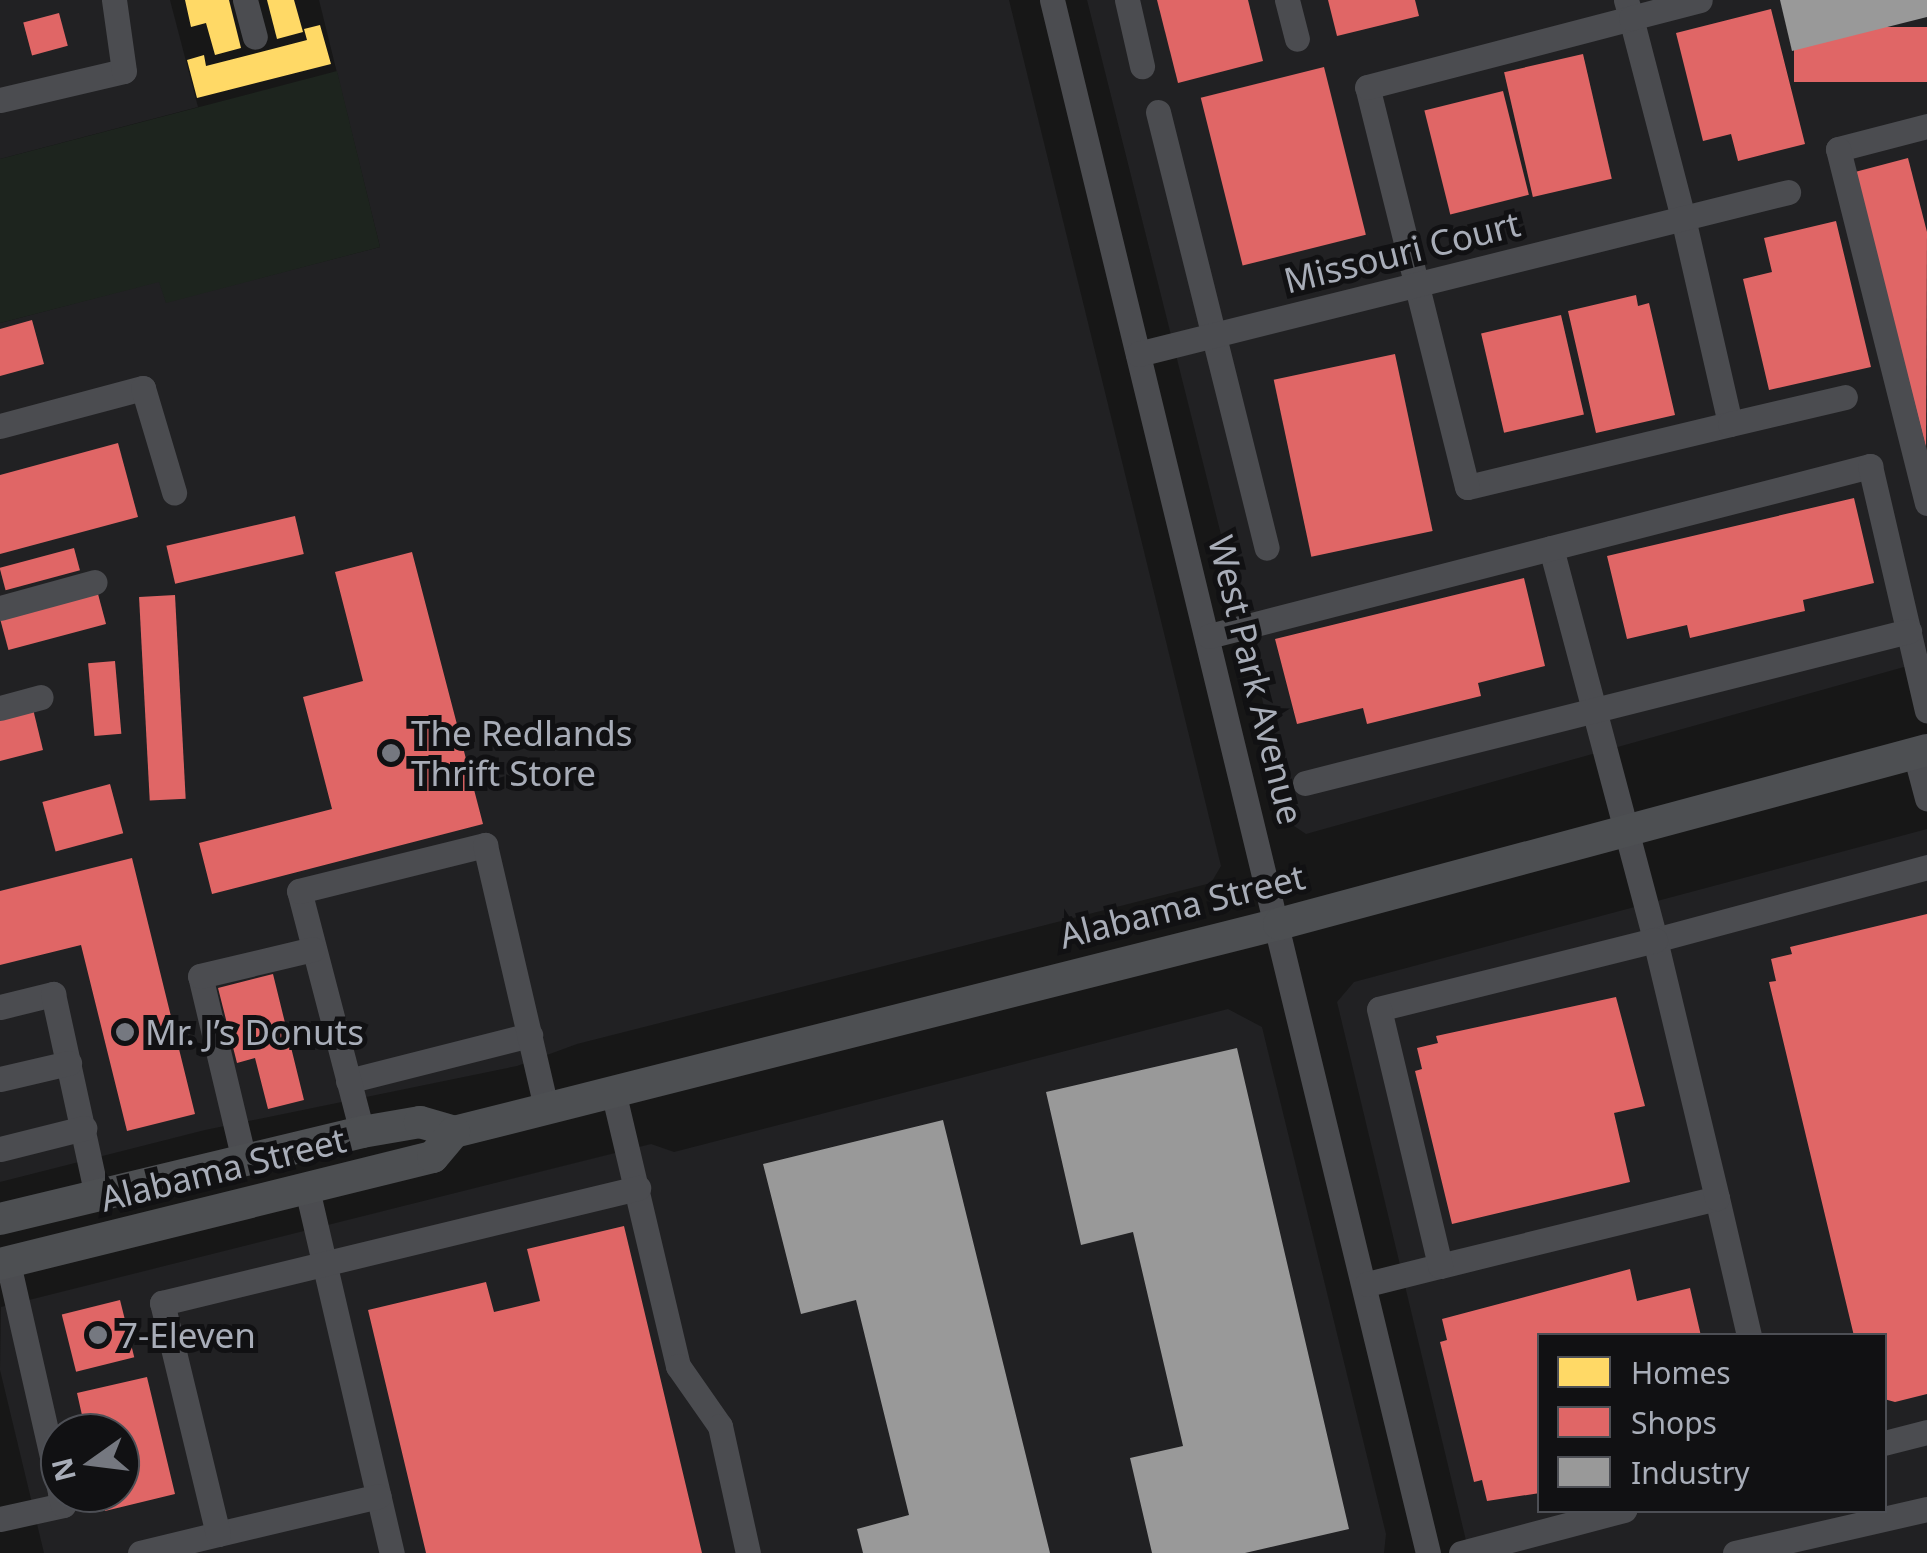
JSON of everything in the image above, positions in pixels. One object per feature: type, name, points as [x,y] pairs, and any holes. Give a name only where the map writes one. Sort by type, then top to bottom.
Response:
[{"type":"main road","name":"Alabama Street","points":[[0,1220],[362,1132],[420,1122],[454,1132],[1279,924],[1921,752]]},
{"type":"main road","name":"Alabama Street","points":[[4,1264],[434,1158],[454,1132]]},
{"type":"street","points":[[0,100],[124,71],[114,0]]},
{"type":"street","points":[[245,0],[255,37]]},
{"type":"street","name":"West Park Avenue","points":[[1052,0],[1367,1284],[1428,1553]]},
{"type":"street","points":[[1127,0],[1142,66]]},
{"type":"street","points":[[1287,0],[1297,38]]},
{"type":"street","points":[[1700,0],[1628,9],[1367,87],[1419,284],[1466,487],[1844,397]]},
{"type":"street","points":[[1628,9],[1684,218],[1730,424]]},
{"type":"street","points":[[1158,112],[1267,548]]},
{"type":"street","points":[[1927,126],[1838,149],[1927,503]]},
{"type":"street","name":"Missouri Court","points":[[1138,354],[1788,192]]},
{"type":"street","points":[[0,426],[144,388],[174,492]]},
{"type":"street","points":[[1209,636],[1870,466],[1927,710]]},
{"type":"street","points":[[1551,548],[1655,940],[1748,1333]]},
{"type":"street","points":[[0,608],[95,582]]},
{"type":"street","points":[[1305,783],[1909,631]]},
{"type":"street","points":[[0,708],[41,697]]},
{"type":"street","points":[[1921,752],[1927,798]]},
{"type":"street","points":[[362,1132],[298,891],[484,845],[546,1108]]},
{"type":"street","points":[[1440,1266],[1379,1009],[1927,867]]},
{"type":"street","points":[[244,1160],[200,976],[312,949]]},
{"type":"street","points":[[0,1007],[53,994],[97,1194]]},
{"type":"street","points":[[348,1082],[530,1035]]},
{"type":"street","points":[[0,1079],[69,1064]]},
{"type":"street","points":[[613,1091],[678,1366],[720,1426],[748,1553]]},
{"type":"street","points":[[0,1149],[84,1128]]},
{"type":"street","points":[[218,1534],[162,1303],[638,1188]]},
{"type":"street","points":[[307,1189],[392,1553]]},
{"type":"street","points":[[1367,1284],[1717,1198]]},
{"type":"street","points":[[4,1264],[41,1413]]},
{"type":"street","points":[[1887,1442],[1927,1432]]},
{"type":"street","points":[[140,1553],[379,1496]]},
{"type":"street","points":[[1734,1553],[1927,1509]]},
{"type":"street","points":[[0,1520],[40,1510]]},
{"type":"street","points":[[1461,1553],[1613,1513]]},
{"type":"shaded area","points":[[0,0],[170,0],[198,107],[0,159]]},
{"type":"shaded area","points":[[319,0],[1009,0],[1221,866],[1211,883],[577,1044],[517,1066],[205,1130],[0,1182],[0,323],[160,281],[166,302],[380,247]]},
{"type":"shaded area","points":[[1087,0],[1927,0],[1927,667],[1904,667],[1306,834],[1294,826]]},
{"type":"shaded area","points":[[337,71],[380,247],[166,303],[159,282],[0,323],[0,159]]},
{"type":"shaded area","points":[[1927,829],[1927,1553],[1469,1553],[1337,1002],[1354,982]]},
{"type":"shaded area","points":[[1228,1009],[1262,1027],[1386,1534],[1384,1553],[44,1553],[0,1370],[1,1307],[651,1144],[674,1152]]},
{"type":"building: Homes","points":[[185,0],[229,0],[241,48],[215,55],[206,23],[191,27]]},
{"type":"building: Homes","points":[[267,0],[294,0],[303,32],[277,39]]},
{"type":"building: Homes","points":[[320,25],[331,64],[197,98],[187,60],[204,55],[206,66],[307,40],[304,29]]},
{"type":"building: Shops","points":[[1157,0],[1248,0],[1263,61],[1178,83]]},
{"type":"building: Shops","points":[[1328,0],[1415,0],[1419,16],[1337,36]]},
{"type":"building: Shops","points":[[1771,9],[1805,144],[1738,161],[1731,134],[1703,141],[1676,33]]},
{"type":"building: Shops","points":[[59,13],[68,46],[32,55],[23,23]]},
{"type":"building: Shops","points":[[1794,27],[1927,27],[1927,82],[1794,82]]},
{"type":"building: Shops","points":[[1583,54],[1612,179],[1533,197],[1504,72]]},
{"type":"building: Shops","points":[[1324,67],[1366,235],[1243,266],[1201,98]]},
{"type":"building: Shops","points":[[1503,91],[1529,195],[1450,214],[1424,111]]},
{"type":"building: Shops","points":[[1908,158],[1927,232],[1926,448],[1855,172]]},
{"type":"building: Shops","points":[[1836,221],[1871,367],[1769,390],[1743,279],[1772,272],[1764,238]]},
{"type":"building: Shops","points":[[1636,295],[1638,306],[1649,303],[1675,415],[1596,433],[1568,311]]},
{"type":"building: Shops","points":[[1561,315],[1584,414],[1504,433],[1481,333]]},
{"type":"building: Shops","points":[[32,320],[44,364],[0,376],[0,329]]},
{"type":"building: Shops","points":[[1395,354],[1433,531],[1311,557],[1274,380]]},
{"type":"building: Shops","points":[[118,443],[138,517],[0,554],[0,475]]},
{"type":"building: Shops","points":[[1854,498],[1874,583],[1803,600],[1805,611],[1690,638],[1687,625],[1627,639],[1607,556]]},
{"type":"building: Shops","points":[[295,516],[304,554],[175,584],[166,546]]},
{"type":"building: Shops","points":[[74,548],[80,570],[6,590],[0,568]]},
{"type":"building: Shops","name":"The Redlands Thrift Store","points":[[412,552],[483,824],[212,894],[199,843],[332,809],[303,697],[363,681],[335,572]]},
{"type":"building: Shops","points":[[1524,578],[1545,666],[1478,683],[1481,696],[1367,724],[1363,708],[1297,724],[1275,639]]},
{"type":"building: Shops","points":[[98,594],[106,624],[8,650],[0,620]]},
{"type":"building: Shops","points":[[175,595],[186,799],[150,801],[139,597]]},
{"type":"building: Shops","points":[[115,661],[121,734],[94,736],[88,663]]},
{"type":"building: Shops","points":[[33,709],[43,750],[0,761],[0,717]]},
{"type":"building: Shops","points":[[110,784],[123,833],[56,851],[42,802]]},
{"type":"building: Shops","points":[[132,858],[195,1114],[127,1131],[81,945],[0,965],[0,891]]},
{"type":"building: Shops","points":[[1927,914],[1927,1394],[1895,1402],[1887,1400],[1887,1333],[1853,1333],[1769,982],[1776,981],[1771,959],[1792,954],[1790,947]]},
{"type":"building: Shops","points":[[273,974],[304,1100],[268,1109],[255,1058],[237,1063],[218,988]]},
{"type":"building: Shops","points":[[1616,997],[1645,1106],[1614,1113],[1630,1182],[1452,1224],[1415,1071],[1422,1069],[1417,1048],[1438,1043],[1436,1036]]},
{"type":"building: Shops","points":[[624,1226],[702,1553],[426,1553],[368,1310],[486,1282],[494,1312],[540,1301],[527,1249]]},
{"type":"building: Shops","points":[[1630,1269],[1637,1301],[1690,1288],[1700,1333],[1537,1333],[1537,1493],[1487,1501],[1482,1480],[1474,1482],[1440,1342],[1447,1340],[1442,1319]]},
{"type":"building: Shops","name":"7-Eleven","points":[[120,1300],[134,1357],[76,1372],[62,1315]]},
{"type":"building: Shops","points":[[147,1377],[175,1494],[140,1502],[140,1413],[82,1413],[77,1393]]},
{"type":"building: Industry","points":[[1780,0],[1927,0],[1927,17],[1792,51]]},
{"type":"building: Industry","points":[[1237,1048],[1349,1529],[1245,1553],[1152,1553],[1130,1458],[1183,1446],[1133,1232],[1081,1245],[1046,1092]]},
{"type":"building: Industry","points":[[943,1120],[1050,1553],[863,1553],[857,1529],[909,1515],[856,1300],[801,1314],[763,1164]]},
{"type":"place","name":"The Redlands Thrift Store","points":[[391,753]]},
{"type":"place","name":"Mr. J’s Donuts","points":[[125,1032]]},
{"type":"place","name":"7-Eleven","points":[[98,1335]]}]
